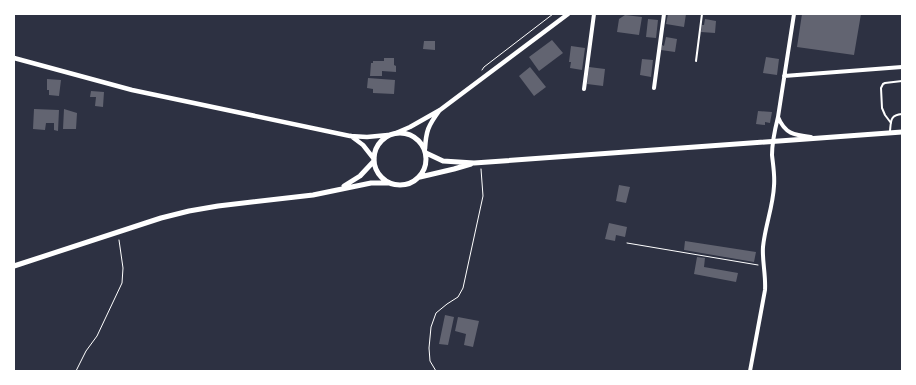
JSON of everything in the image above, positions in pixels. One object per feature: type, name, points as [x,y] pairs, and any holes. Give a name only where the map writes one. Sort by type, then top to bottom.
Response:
[{"type":"main road","points":[[425,151],[443,161],[481,163],[902,132]]},
{"type":"main road","points":[[14,266],[169,216],[195,210],[313,195],[371,182],[405,185],[416,180],[426,166],[425,151],[421,143],[410,134],[396,133],[388,135],[378,144],[375,150],[374,160],[377,171],[388,182]]},
{"type":"main road","points":[[336,190],[360,176],[374,160]]},
{"type":"main road","points":[[420,176],[454,170],[474,163]]},
{"type":"street","points":[[396,133],[440,110],[568,14]]},
{"type":"street","points":[[584,89],[594,14]]},
{"type":"street","points":[[654,88],[664,14]]},
{"type":"street","points":[[750,371],[765,290],[764,240],[774,184],[772,156],[774,131],[778,117],[794,14]]},
{"type":"street","points":[[14,58],[132,90],[350,136],[367,138],[388,135]]},
{"type":"street","points":[[784,76],[902,66]]},
{"type":"street","points":[[425,151],[426,135],[429,126],[440,110]]},
{"type":"street","points":[[778,117],[784,128],[791,133],[830,138]]},
{"type":"street","points":[[350,136],[364,145],[374,160]]},
{"type":"lane","points":[[696,61],[702,14]]},
{"type":"lane","points":[[891,123],[883,111],[881,88],[885,83],[902,82]]},
{"type":"lane","points":[[890,133],[894,116],[902,114]]},
{"type":"path","points":[[486,76],[482,70],[484,67],[553,14]]},
{"type":"path","points":[[436,371],[430,361],[431,327],[436,313],[458,297],[463,288],[483,196],[481,163]]},
{"type":"path","points":[[76,371],[86,350],[97,336],[122,282],[123,268],[118,232]]},
{"type":"path","points":[[627,243],[764,265]]},
{"type":"building","points":[[668,14],[686,14],[684,27],[666,24]]},
{"type":"building","points":[[802,14],[861,14],[854,55],[797,47]]},
{"type":"building","points":[[625,15],[642,17],[639,35],[617,32],[619,19]]},
{"type":"building","points":[[648,19],[658,20],[656,38],[646,37]]},
{"type":"building","points":[[705,19],[716,21],[715,33],[701,32]]},
{"type":"building","points":[[666,37],[677,39],[675,52],[661,50]]},
{"type":"building","points":[[552,40],[563,53],[539,71],[529,57]]},
{"type":"building","points":[[424,41],[435,41],[435,50],[423,49]]},
{"type":"building","points":[[571,46],[585,48],[582,70],[570,68]]},
{"type":"building","points":[[766,57],[779,59],[777,75],[763,73]]},
{"type":"building","points":[[384,58],[394,58],[396,72],[382,71],[382,76],[370,76],[371,63],[373,61],[384,61]]},
{"type":"building","points":[[642,59],[653,60],[651,77],[640,75]]},
{"type":"building","points":[[530,67],[546,87],[534,96],[519,76]]},
{"type":"building","points":[[589,67],[605,69],[603,86],[587,84]]},
{"type":"building","points":[[368,78],[395,80],[394,94],[373,93],[373,89],[367,88]]},
{"type":"building","points":[[47,79],[61,80],[59,96],[49,95]]},
{"type":"building","points":[[91,91],[104,92],[103,107],[95,106],[96,97],[90,97]]},
{"type":"building","points":[[34,109],[59,110],[58,131],[54,130],[54,123],[46,123],[45,130],[33,129]]},
{"type":"building","points":[[64,109],[77,113],[76,129],[63,129]]},
{"type":"building","points":[[758,111],[772,112],[770,123],[765,122],[765,125],[756,124]]},
{"type":"building","points":[[619,185],[630,187],[626,203],[616,201]]},
{"type":"building","points":[[609,223],[627,227],[625,237],[616,235],[615,241],[605,239]]},
{"type":"building","points":[[685,241],[756,252],[754,262],[684,250]]},
{"type":"building","points":[[697,257],[705,258],[704,267],[738,273],[736,282],[694,274]]},
{"type":"building","points":[[445,315],[454,317],[448,345],[439,344]]},
{"type":"building","points":[[458,317],[479,321],[473,347],[464,345],[466,334],[455,331]]}]
